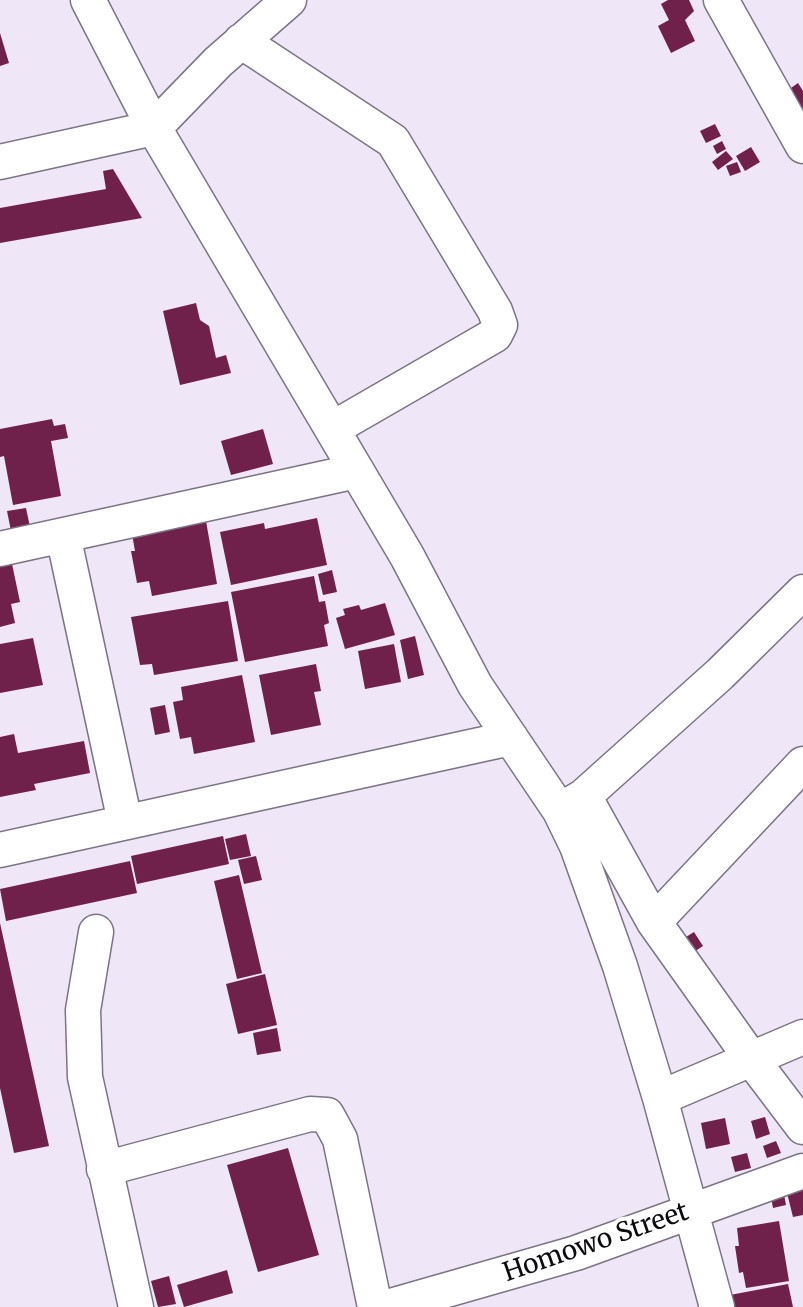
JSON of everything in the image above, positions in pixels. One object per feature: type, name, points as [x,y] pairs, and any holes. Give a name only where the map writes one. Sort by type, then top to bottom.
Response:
[{"type":"street","points":[[88,0],[154,128],[407,556],[475,685],[511,738],[572,803],[750,1057],[803,1127]]},
{"type":"street","points":[[0,162],[154,128],[241,41],[289,0]]},
{"type":"street","points":[[721,0],[803,146]]},
{"type":"street","points":[[241,41],[393,141],[495,311],[500,325],[495,335],[332,429]]},
{"type":"street","points":[[0,549],[357,471]]},
{"type":"street","points":[[63,535],[125,822]]},
{"type":"street","points":[[572,803],[720,674],[803,592]]},
{"type":"street","points":[[0,850],[511,738]]},
{"type":"street","points":[[654,922],[803,764]]},
{"type":"street","points":[[572,803],[577,846],[660,1098],[717,1307]]},
{"type":"street","points":[[96,932],[83,1010],[85,1077],[136,1307]]},
{"type":"street","points":[[660,1098],[803,1037]]},
{"type":"street","points":[[104,1169],[310,1114],[327,1115],[340,1139],[375,1307]]},
{"type":"street","name":"Homowo Street","points":[[387,1307],[439,1300],[803,1171]]},
{"type":"building","points":[[668,0],[689,0],[694,11],[685,20],[695,41],[671,53],[658,26],[669,20],[661,4]]},
{"type":"building","points":[[0,33],[9,63],[0,66]]},
{"type":"building","points":[[798,83],[803,91],[803,109],[794,115],[781,95]]},
{"type":"building","points":[[715,124],[721,136],[706,143],[700,131]]},
{"type":"building","points":[[722,141],[726,149],[717,154],[713,146]]},
{"type":"building","points":[[751,147],[760,162],[745,171],[736,156]]},
{"type":"building","points":[[726,151],[733,159],[718,170],[712,162]]},
{"type":"building","points":[[737,162],[741,172],[730,176],[726,166]]},
{"type":"building","points":[[113,169],[142,218],[0,243],[0,208],[106,189],[103,171]]},
{"type":"building","points":[[196,303],[200,320],[209,326],[216,358],[226,355],[231,373],[180,385],[163,311]]},
{"type":"building","points":[[52,419],[54,426],[65,424],[68,438],[51,441],[61,496],[13,505],[4,456],[0,457],[0,429]]},
{"type":"building","points":[[263,429],[273,464],[231,475],[221,441]]},
{"type":"building","points":[[26,508],[30,527],[11,531],[7,511]]},
{"type":"building","points":[[317,518],[327,565],[231,585],[220,532],[264,523],[265,529]]},
{"type":"building","points":[[206,521],[217,584],[152,596],[149,581],[137,583],[131,551],[135,551],[132,534]]},
{"type":"building","points":[[11,559],[20,602],[11,604],[15,623],[0,627],[0,561]]},
{"type":"building","points":[[332,570],[337,592],[323,595],[318,574]]},
{"type":"building","points":[[314,576],[319,602],[325,601],[329,623],[324,625],[328,646],[245,662],[231,592]]},
{"type":"building","points":[[228,601],[238,661],[154,675],[152,664],[140,665],[131,617]]},
{"type":"building","points":[[385,603],[395,635],[345,649],[336,618],[345,615],[343,609],[359,605],[361,610]]},
{"type":"building","points":[[415,636],[424,675],[408,679],[400,640]]},
{"type":"building","points":[[33,638],[43,685],[0,693],[0,644]]},
{"type":"building","points":[[394,644],[401,682],[365,689],[358,651]]},
{"type":"building","points":[[316,664],[321,691],[314,692],[321,725],[271,735],[259,675]]},
{"type":"building","points":[[242,675],[255,742],[194,754],[191,737],[180,739],[173,702],[183,700],[181,687]]},
{"type":"building","points":[[165,705],[170,732],[155,735],[150,708]]},
{"type":"building","points":[[14,734],[18,753],[84,741],[90,773],[34,784],[36,790],[0,797],[0,737]]},
{"type":"building","points":[[246,834],[251,856],[230,860],[225,839]]},
{"type":"building","points":[[223,836],[229,864],[137,884],[131,856]]},
{"type":"building","points":[[256,856],[262,880],[244,884],[238,860]]},
{"type":"building","points":[[130,861],[137,893],[6,921],[0,889]]},
{"type":"building","points":[[239,875],[262,973],[237,979],[214,881]]},
{"type":"building","points":[[0,923],[49,1146],[14,1153],[0,1088]]},
{"type":"building","points":[[694,932],[703,946],[686,957],[678,942]]},
{"type":"building","points":[[265,974],[277,1025],[238,1034],[226,984]]},
{"type":"building","points":[[277,1028],[281,1051],[257,1055],[253,1033]]},
{"type":"building","points":[[765,1117],[770,1134],[756,1139],[751,1121]]},
{"type":"building","points":[[725,1118],[730,1144],[706,1149],[701,1123]]},
{"type":"building","points":[[776,1141],[781,1153],[767,1158],[763,1146]]},
{"type":"building","points":[[288,1148],[319,1255],[258,1272],[227,1165]]},
{"type":"building","points":[[747,1153],[751,1168],[735,1172],[731,1157]]},
{"type":"building","points":[[783,1189],[786,1205],[773,1208],[770,1191]]},
{"type":"building","points":[[803,1189],[803,1215],[793,1217],[787,1193]]},
{"type":"building","points":[[779,1221],[789,1281],[746,1288],[743,1272],[739,1273],[735,1246],[739,1246],[737,1228]]},
{"type":"building","points":[[227,1270],[233,1293],[184,1307],[177,1285]]},
{"type":"building","points":[[169,1276],[176,1304],[158,1307],[151,1281]]},
{"type":"building","points":[[788,1284],[793,1307],[732,1307],[730,1295]]}]
